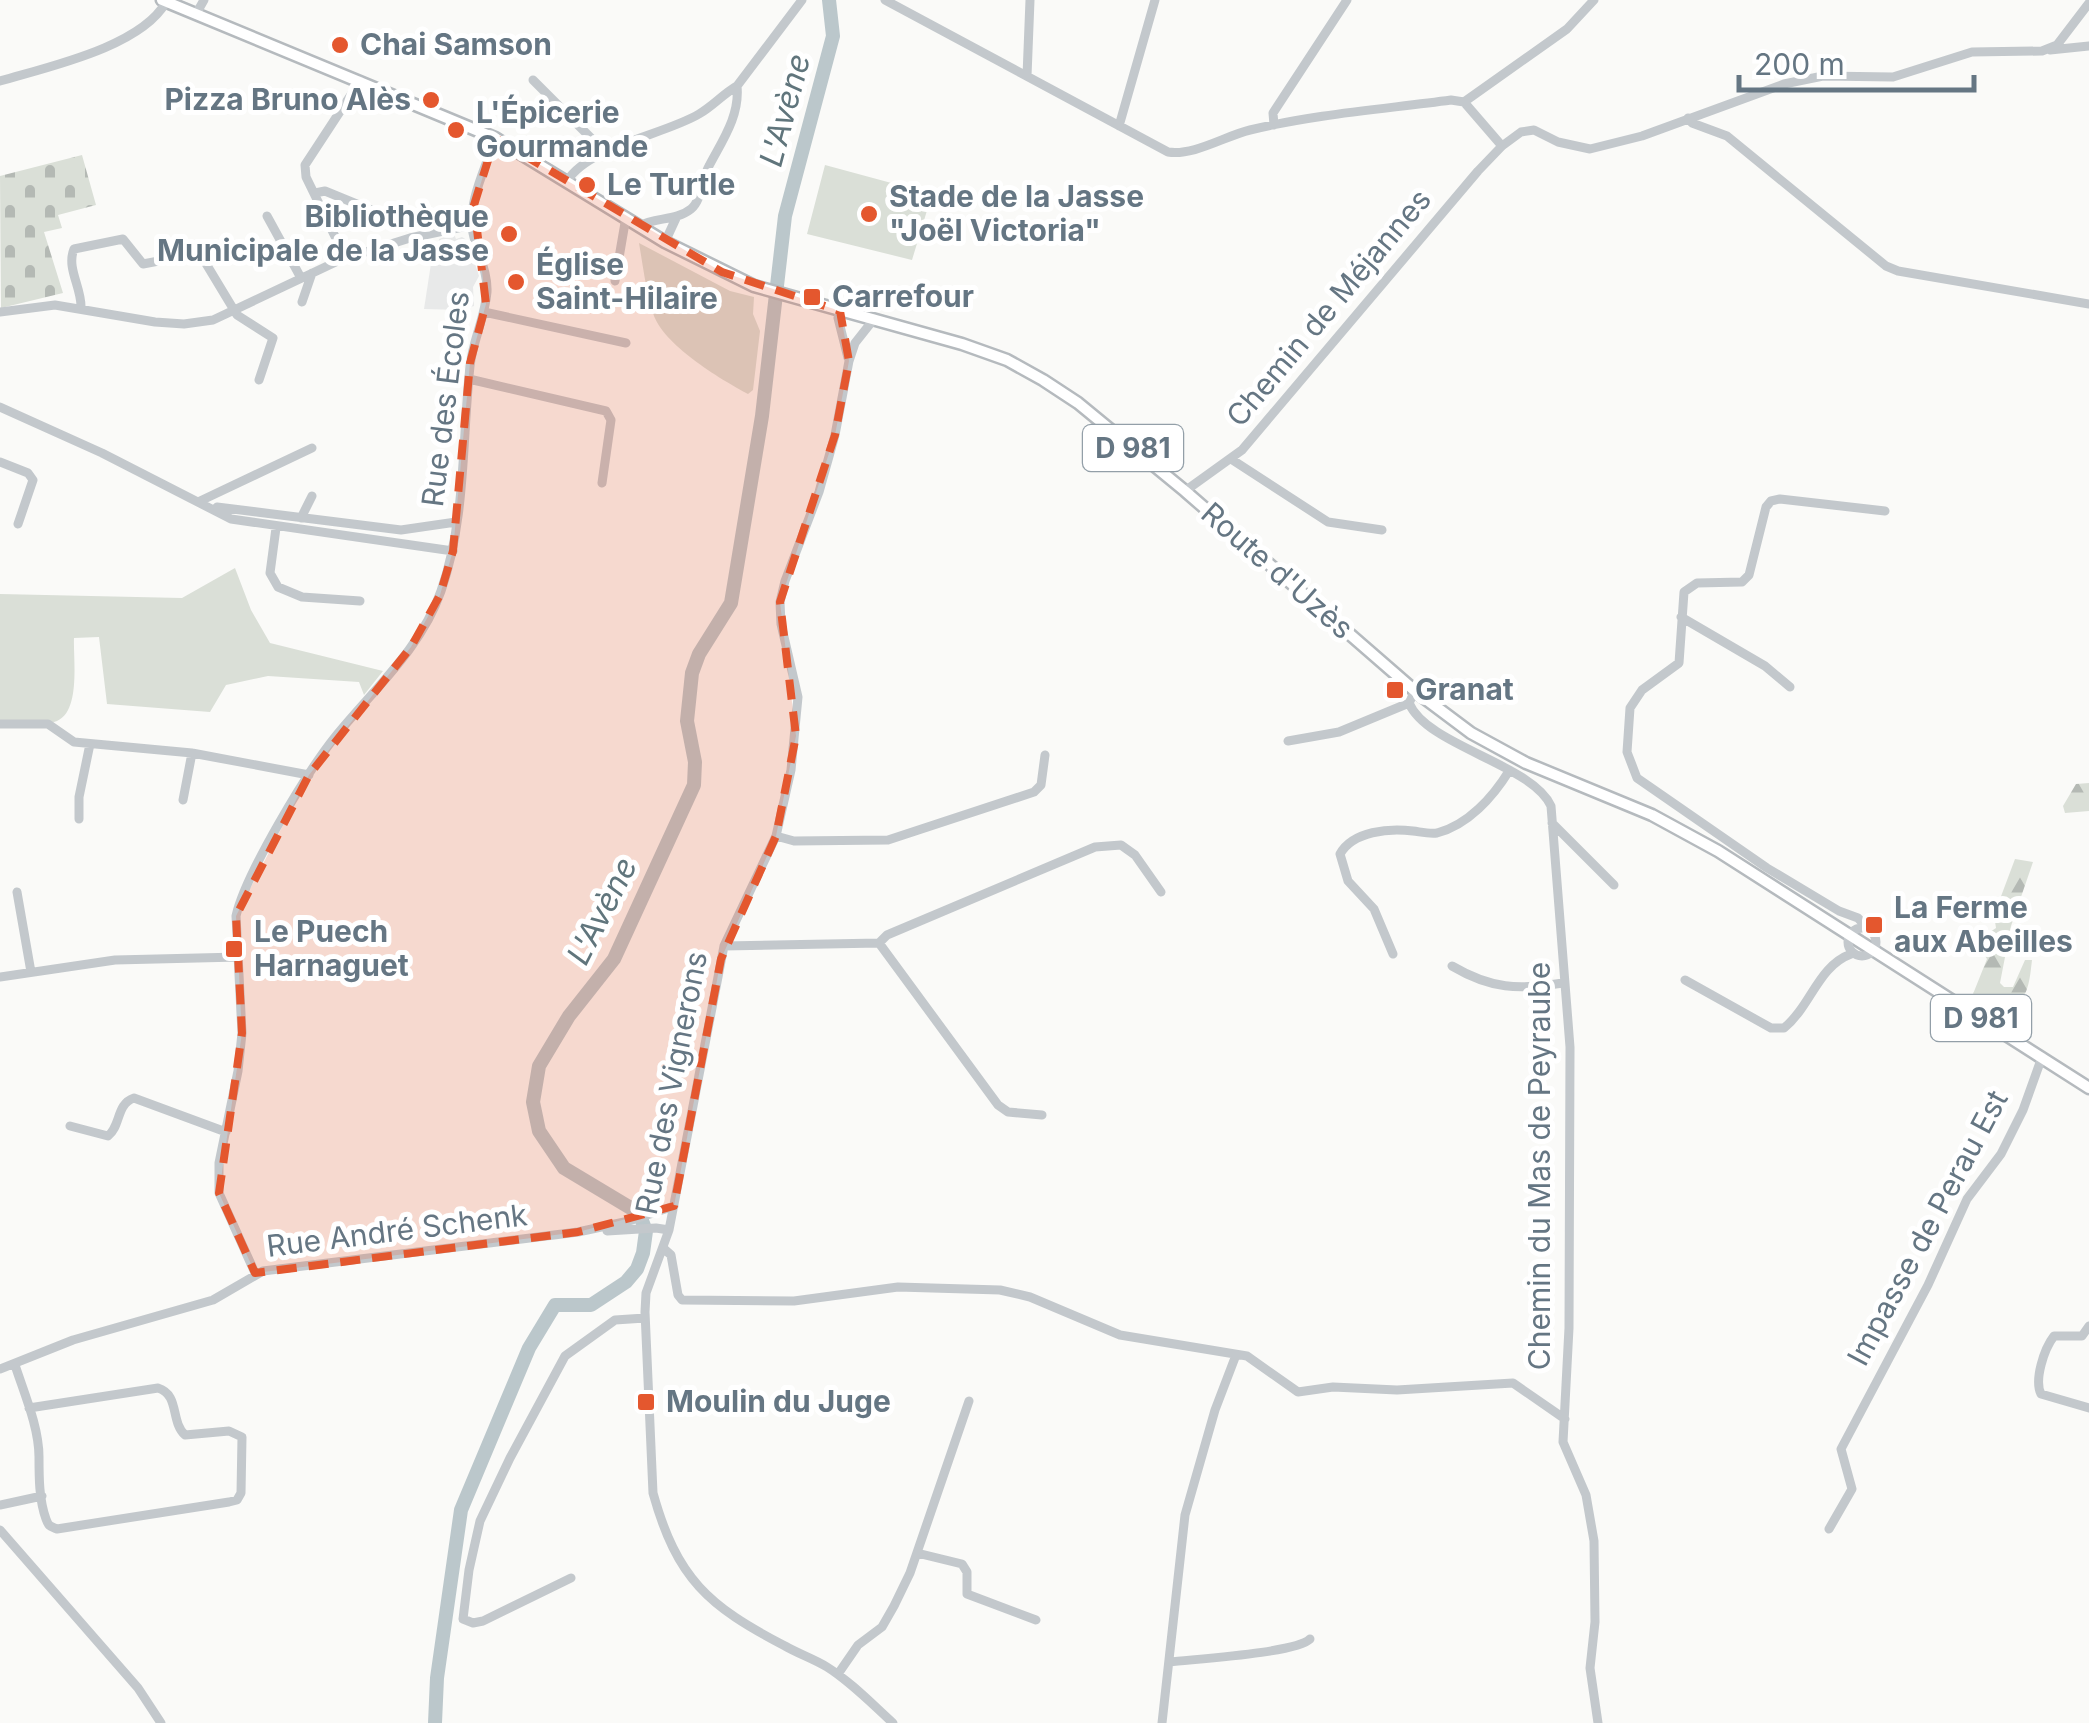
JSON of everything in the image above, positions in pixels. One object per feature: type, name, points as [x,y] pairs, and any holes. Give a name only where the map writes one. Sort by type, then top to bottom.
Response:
[{"type":"main road","name":"Route d'Uzès","points":[[164,1],[496,138],[665,242],[754,286],[990,353],[1043,380],[1078,403],[1185,491],[1415,691],[1498,749],[1652,815],[1718,851],[2089,1088]]},
{"type":"street","points":[[196,14],[204,0]]},
{"type":"street","points":[[567,181],[573,171],[601,156],[700,114],[737,86],[802,0]]},
{"type":"street","points":[[886,0],[1176,153],[1274,125],[1451,100],[1464,102],[1502,146],[1522,132],[1534,130],[1558,142],[1590,149],[1642,136],[1784,84],[1823,76],[1893,76],[1972,52],[2089,46]]},
{"type":"street","points":[[1027,76],[1030,0]]},
{"type":"street","points":[[1119,126],[1155,0]]},
{"type":"street","points":[[1274,125],[1273,114],[1347,0]]},
{"type":"street","points":[[1464,102],[1567,29],[1594,0]]},
{"type":"street","points":[[0,81],[75,59],[122,38],[155,18],[164,1]]},
{"type":"street","points":[[2042,51],[2056,44],[2089,3]]},
{"type":"street","points":[[533,80],[593,140],[601,156]]},
{"type":"street","points":[[346,258],[306,176],[306,165],[360,81]]},
{"type":"street","points":[[639,226],[677,216],[696,204],[708,167],[724,143],[738,98],[737,86]]},
{"type":"street","points":[[1688,118],[1727,136],[1886,266],[2089,304]]},
{"type":"street","name":"Rue des Écoles","points":[[255,1273],[219,1194],[220,1163],[242,1033],[236,916],[240,901],[309,775],[333,740],[411,647],[440,595],[453,551],[468,379],[487,283],[472,225],[474,204],[496,138]]},
{"type":"street","name":"Chemin de Méjannes","points":[[1185,491],[1231,460],[1502,146]]},
{"type":"street","points":[[315,193],[325,191],[398,221]]},
{"type":"street","points":[[267,216],[301,278]]},
{"type":"street","points":[[665,242],[677,216]]},
{"type":"street","points":[[615,281],[626,218]]},
{"type":"street","points":[[0,312],[55,304],[155,322],[213,320],[346,258],[410,238],[472,225]]},
{"type":"street","points":[[81,308],[82,295],[71,263],[74,250],[117,238],[128,242],[143,264],[189,253],[202,257],[234,311],[273,338],[259,380]]},
{"type":"street","points":[[302,302],[312,273]]},
{"type":"street","name":"Rue des Vignerons","points":[[840,311],[848,360]]},
{"type":"street","points":[[484,312],[626,343]]},
{"type":"street","name":"Rue des Vignerons","points":[[874,319],[855,343],[848,360],[824,473],[780,602],[781,624],[796,681],[798,718],[791,770],[776,836],[724,946],[669,1230],[646,1293],[645,1318],[653,1493],[661,1520],[691,1581],[741,1622],[838,1674],[892,1722]]},
{"type":"street","points":[[468,379],[606,410],[610,420],[602,483]]},
{"type":"street","points":[[0,407],[231,519],[453,551]]},
{"type":"street","points":[[198,502],[312,448]]},
{"type":"street","points":[[1231,460],[1328,522],[1382,530]]},
{"type":"street","points":[[0,462],[28,472],[32,480],[18,524]]},
{"type":"street","points":[[300,518],[312,496]]},
{"type":"street","points":[[1685,980],[1771,1028],[1784,1028],[1797,1018],[1830,966],[1852,954],[1865,956],[1873,949],[1876,936],[1858,918],[1838,911],[1767,868],[1642,783],[1633,771],[1626,742],[1630,708],[1642,690],[1679,662],[1684,592],[1697,583],[1742,582],[1749,575],[1766,507],[1771,501],[1885,511]]},
{"type":"street","points":[[209,508],[401,530],[456,522]]},
{"type":"street","points":[[276,528],[270,573],[278,587],[314,599],[360,601]]},
{"type":"street","points":[[1681,617],[1765,666],[1790,687]]},
{"type":"street","points":[[1288,741],[1339,732],[1408,703],[1415,691]]},
{"type":"street","name":"Chemin du Mas de Peyraube","points":[[1408,703],[1426,722],[1532,783],[1546,796],[1552,823],[1570,1047],[1572,1177],[1563,1442],[1586,1495],[1594,1541],[1595,1622],[1590,1668],[1598,1723]]},
{"type":"street","points":[[0,724],[48,724],[74,742],[192,752],[309,775]]},
{"type":"street","points":[[80,820],[79,797],[90,744]]},
{"type":"street","points":[[183,800],[192,752]]},
{"type":"street","points":[[776,836],[794,841],[858,842],[902,836],[1034,792],[1040,785],[1045,755]]},
{"type":"street","points":[[1393,954],[1374,908],[1348,881],[1340,854],[1344,846],[1368,833],[1395,829],[1434,834],[1450,827],[1496,793],[1509,771]]},
{"type":"street","points":[[1552,823],[1614,885]]},
{"type":"street","points":[[724,946],[879,943],[905,927],[1094,847],[1120,845],[1135,855],[1161,892]]},
{"type":"street","points":[[16,892],[31,972]]},
{"type":"street","points":[[1852,954],[1852,936],[1866,928]]},
{"type":"street","points":[[879,943],[998,1106],[1008,1112],[1042,1114]]},
{"type":"street","points":[[0,977],[115,960],[239,957]]},
{"type":"street","points":[[1452,966],[1478,981],[1502,987],[1563,983]]},
{"type":"street","name":"Impasse de Perau Est","points":[[1829,1529],[1852,1489],[1840,1449],[1928,1285],[1967,1199],[2002,1154],[2042,1057]]},
{"type":"street","points":[[70,1126],[108,1136],[114,1132],[124,1105],[134,1098],[226,1132]]},
{"type":"street","name":"Rue André Schenk","points":[[630,1225],[674,1206]]},
{"type":"street","name":"Rue André Schenk","points":[[0,1369],[73,1340],[213,1300],[255,1273],[630,1225],[669,1230]]},
{"type":"street","points":[[663,1248],[671,1255],[682,1300],[794,1301],[898,1286],[1000,1290],[1030,1297],[1120,1336],[1247,1356],[1298,1392],[1334,1387],[1398,1390],[1513,1383],[1565,1420]]},
{"type":"street","points":[[571,1578],[483,1621],[463,1619],[480,1521],[565,1356],[615,1320],[645,1318]]},
{"type":"street","points":[[2089,1326],[2082,1336],[2054,1336],[2048,1343],[2037,1385],[2040,1394],[2089,1408]]},
{"type":"street","points":[[1162,1723],[1184,1515],[1236,1355]]},
{"type":"street","points":[[15,1365],[39,1456],[37,1468],[46,1522],[57,1529],[237,1500],[241,1493],[242,1437],[229,1430],[185,1435],[179,1430],[171,1396],[158,1388],[29,1408]]},
{"type":"street","points":[[838,1674],[858,1646],[882,1627],[894,1606],[917,1553],[969,1401]]},
{"type":"street","points":[[0,1505],[42,1496]]},
{"type":"street","points":[[0,1530],[138,1688],[161,1723]]},
{"type":"street","points":[[917,1553],[962,1564],[967,1572],[966,1594],[1036,1620]]},
{"type":"street","points":[[1170,1662],[1282,1648],[1305,1644],[1310,1638]]},
{"type":"highlighted area","points":[[495,138],[722,272],[840,311],[849,361],[835,435],[780,602],[796,736],[776,836],[721,959],[674,1206],[578,1232],[255,1273],[219,1193],[242,1033],[236,916],[309,775],[411,647],[440,595],[453,551],[470,363],[486,304],[474,205]]},
{"type":"shaded area","points":[[454,234],[456,239],[467,240],[479,276],[473,287],[474,306],[460,310],[424,309],[432,257],[438,251],[439,239]]},
{"type":"green space","points":[[82,155],[96,205],[58,215],[62,228],[44,232],[63,293],[1,308],[0,176]]},
{"type":"green space","name":"Stade de la Jasse \"Joël Victoria\"","points":[[825,165],[932,194],[912,260],[807,234]]},
{"type":"green space","points":[[639,243],[730,291],[754,297],[753,314],[760,331],[753,390],[748,394],[693,359],[659,325],[648,296]]},
{"type":"green space","points":[[235,568],[251,610],[270,643],[383,671],[364,695],[359,682],[268,676],[226,685],[210,712],[107,704],[99,637],[74,638],[73,696],[65,715],[44,724],[0,722],[0,594],[182,598]]},
{"type":"green space","points":[[2089,783],[2089,811],[2065,813],[2063,806],[2076,784]]},
{"type":"green space","points":[[2015,859],[2033,862],[2011,926],[2000,983],[2013,987],[2025,960],[2032,960],[2028,985],[2017,1005],[2004,998],[1981,996],[1976,1002],[1971,999],[1987,959],[1980,948],[1984,936],[1996,928],[1994,915]]},
{"type":"waterway","name":"L'Avène","points":[[435,1723],[437,1678],[461,1510],[529,1348],[555,1305],[591,1305],[626,1282],[643,1253],[646,1231],[639,1213],[564,1168],[539,1131],[533,1102],[539,1066],[569,1016],[614,959],[694,785],[695,762],[687,721],[692,673],[699,654],[731,603],[762,416],[785,216],[833,36],[829,0]]},
{"type":"place","name":"Chai Samson","points":[[340,45]]},
{"type":"place","name":"Pizza Bruno Alès","points":[[431,100]]},
{"type":"place","name":"L'Épicerie Gourmande","points":[[456,130]]},
{"type":"place","name":"Le Turtle","points":[[587,185]]},
{"type":"place","name":"Stade de la Jasse \"Joël Victoria\"","points":[[869,214]]},
{"type":"place","name":"Bibliothèque Municipale de la Jasse","points":[[509,234]]},
{"type":"place","name":"Église Saint-Hilaire","points":[[516,282]]},
{"type":"place","name":"Carrefour","points":[[812,297]]},
{"type":"place","name":"Granat","points":[[1395,690]]},
{"type":"place","name":"La Ferme aux Abeilles","points":[[1874,925]]},
{"type":"place","name":"Le Puech Harnaguet","points":[[234,949]]},
{"type":"place","name":"Moulin du Juge","points":[[646,1402]]}]
